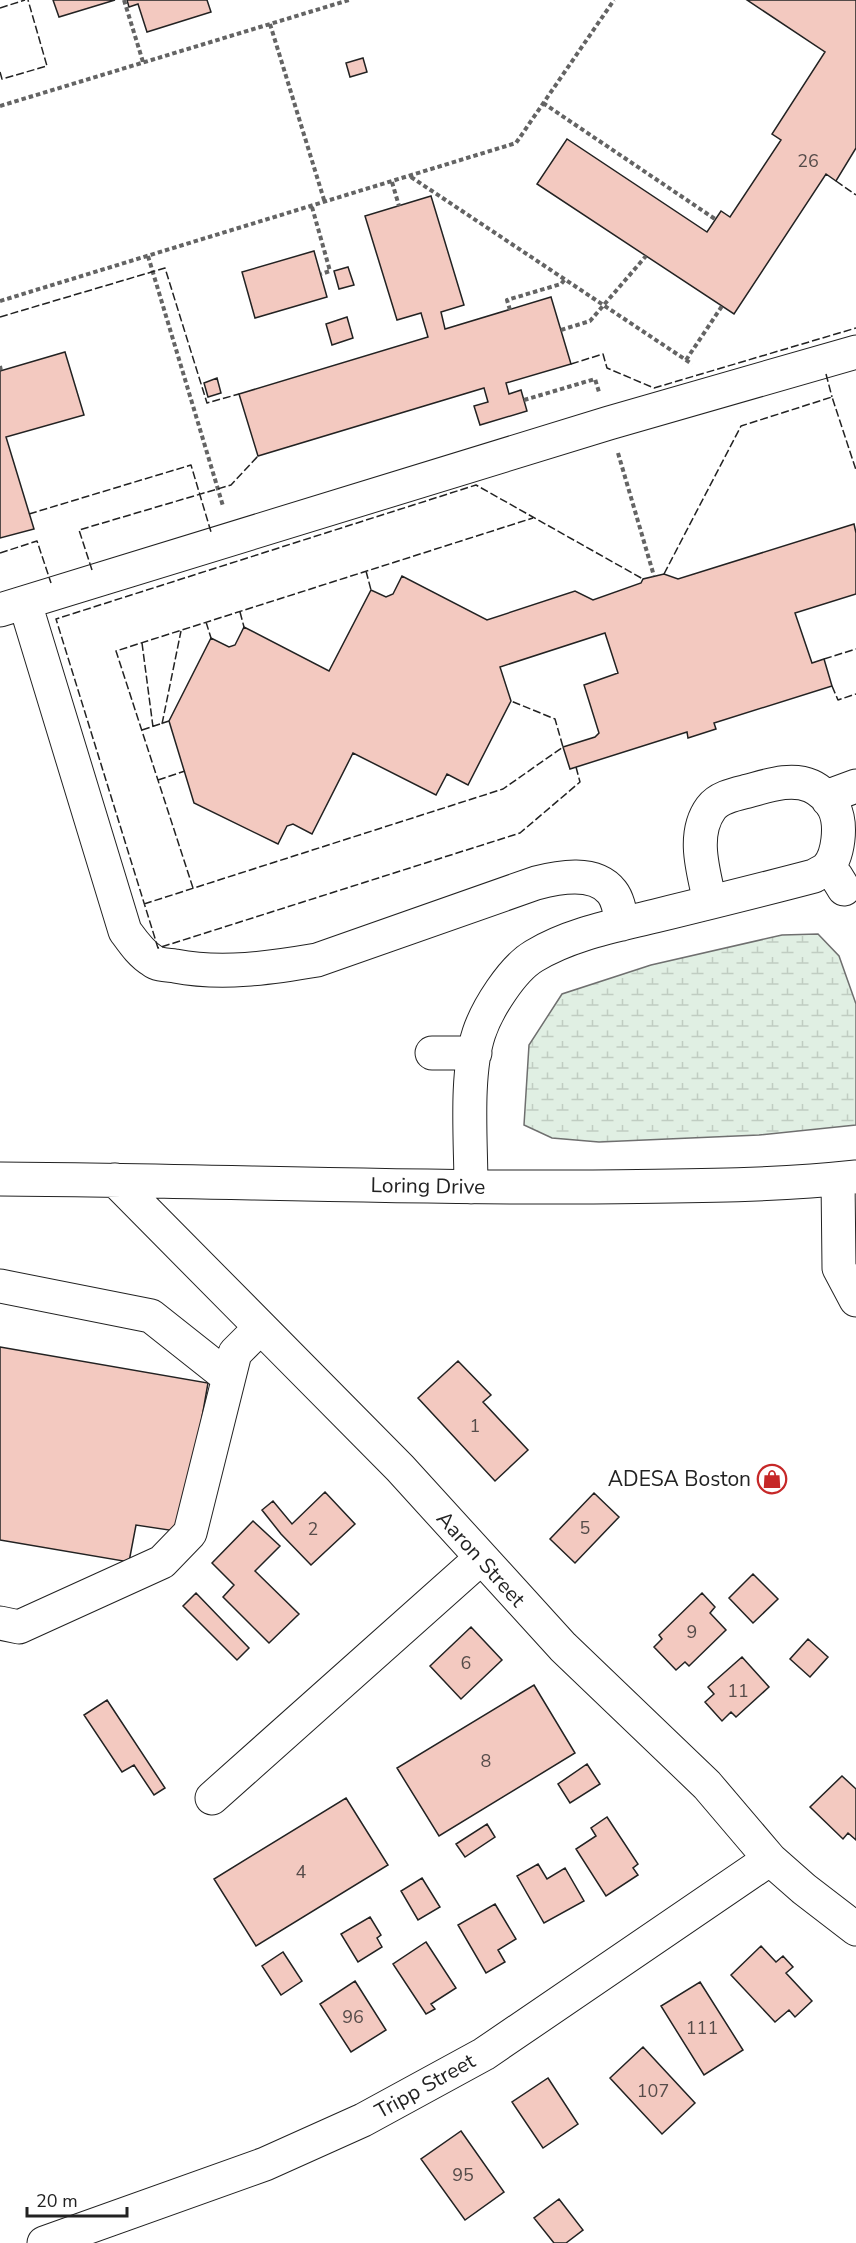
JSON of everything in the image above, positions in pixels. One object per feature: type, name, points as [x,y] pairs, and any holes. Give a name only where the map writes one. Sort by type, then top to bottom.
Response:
[{"type":"street","points":[[622,924],[618,903],[613,893],[604,884],[589,878],[571,877],[536,883],[316,960],[284,966],[231,971],[188,969],[154,963],[137,948],[125,931],[13,607],[609,423],[856,352]]},
{"type":"street","points":[[710,903],[701,861],[701,844],[703,825],[711,807],[726,797],[772,784],[790,782],[810,785],[824,795],[842,793]]},
{"type":"street","points":[[471,1187],[471,1104],[478,1035],[491,1006],[509,981],[532,957],[561,942],[622,924],[814,876],[842,874],[835,852],[838,830],[834,809],[842,793]]},
{"type":"street","points":[[432,1053],[475,1053]]},
{"type":"street","points":[[847,1178],[838,1268],[856,1300]]},
{"type":"street","name":"Loring Drive","points":[[0,1179],[471,1187],[697,1186],[847,1178]]},
{"type":"street","name":"Aaron Street","points":[[115,1180],[400,1468],[480,1559],[563,1647],[707,1785],[770,1859],[804,1889],[856,1929]]},
{"type":"street","points":[[0,1286],[151,1316],[228,1377]]},
{"type":"street","points":[[0,1623],[19,1627],[162,1562],[190,1533],[235,1353],[260,1328]]},
{"type":"street","points":[[212,1798],[480,1559]]},
{"type":"street","name":"Tripp Street","points":[[44,2243],[265,2164],[363,2120],[484,2054],[770,1859]]},
{"type":"path","points":[[124,0],[142,62]]},
{"type":"path","points":[[0,106],[349,0]]},
{"type":"path","points":[[0,301],[516,143],[614,0]]},
{"type":"path","points":[[270,24],[325,203]]},
{"type":"path","points":[[543,103],[715,219]]},
{"type":"path","points":[[411,176],[700,369]]},
{"type":"path","points":[[392,182],[399,206]]},
{"type":"path","points":[[312,207],[330,271],[321,274]]},
{"type":"path","points":[[148,256],[233,538]]},
{"type":"path","points":[[561,330],[590,321],[646,256]]},
{"type":"path","points":[[510,310],[507,300],[561,284],[565,279]]},
{"type":"path","points":[[686,360],[722,306]]},
{"type":"path","points":[[524,400],[595,379],[654,576]]},
{"type":"green space","points":[[818,934],[839,956],[856,1004],[856,1125],[759,1135],[599,1142],[552,1138],[524,1125],[529,1045],[562,994],[651,965],[782,935]]},
{"type":"building","points":[[53,0],[115,0],[59,17]]},
{"type":"building","points":[[127,0],[207,0],[211,12],[147,32],[138,4],[129,7]]},
{"type":"building","points":[[747,0],[856,0],[856,148],[836,181],[826,174],[734,314],[537,184],[567,139],[707,232],[721,211],[730,217],[781,140],[772,134],[825,52]]},
{"type":"building","points":[[363,58],[367,72],[350,77],[346,63]]},
{"type":"building","points":[[431,196],[464,305],[441,312],[445,329],[551,297],[571,364],[506,383],[509,394],[521,390],[527,411],[480,425],[474,406],[488,402],[484,388],[258,456],[239,394],[428,337],[421,313],[397,320],[365,216]]},
{"type":"building","points":[[314,251],[327,297],[255,318],[242,272]]},
{"type":"building","points":[[348,267],[354,285],[339,289],[334,271]]},
{"type":"building","points":[[347,317],[353,338],[332,345],[326,324]]},
{"type":"building","points":[[65,352],[84,415],[6,437],[34,529],[0,538],[0,371]]},
{"type":"building","points":[[217,378],[221,393],[208,397],[204,383]]},
{"type":"building","points":[[854,524],[856,594],[795,613],[812,663],[824,659],[832,686],[714,723],[716,729],[688,738],[687,732],[570,769],[563,747],[595,737],[599,733],[584,685],[618,673],[605,633],[500,667],[511,701],[468,785],[447,774],[436,795],[353,753],[312,834],[293,824],[287,826],[278,844],[194,803],[169,721],[211,638],[229,647],[235,645],[244,627],[329,671],[371,590],[386,597],[393,594],[402,576],[487,620],[575,591],[593,600],[641,583],[643,579],[664,574],[678,579]]},
{"type":"building","points":[[0,1347],[208,1383],[182,1532],[136,1525],[129,1562],[0,1540]]},
{"type":"building","points":[[458,1361],[491,1395],[483,1402],[528,1450],[495,1481],[418,1398]]},
{"type":"building","points":[[325,1492],[355,1524],[311,1565],[262,1510],[273,1501],[292,1524]]},
{"type":"building","points":[[594,1493],[619,1517],[575,1563],[550,1539]]},
{"type":"building","points":[[253,1521],[280,1546],[255,1571],[299,1614],[269,1643],[223,1597],[234,1585],[212,1563]]},
{"type":"building","points":[[753,1574],[778,1599],[753,1623],[729,1598]]},
{"type":"building","points":[[196,1593],[249,1648],[237,1660],[183,1606]]},
{"type":"building","points":[[702,1593],[715,1607],[710,1613],[726,1630],[689,1666],[685,1662],[676,1670],[654,1647],[662,1639],[659,1635]]},
{"type":"building","points":[[471,1627],[502,1660],[461,1699],[430,1666]]},
{"type":"building","points":[[808,1639],[828,1657],[810,1677],[790,1659]]},
{"type":"building","points":[[742,1657],[769,1687],[736,1717],[731,1712],[722,1721],[705,1702],[714,1694],[708,1687]]},
{"type":"building","points":[[534,1685],[575,1753],[439,1836],[397,1768]]},
{"type":"building","points":[[107,1700],[165,1788],[154,1795],[134,1765],[122,1772],[84,1715]]},
{"type":"building","points":[[587,1764],[600,1784],[570,1803],[558,1784]]},
{"type":"building","points":[[842,1776],[856,1789],[856,1840],[848,1833],[843,1839],[810,1807]]},
{"type":"building","points":[[346,1798],[388,1865],[256,1946],[214,1879]]},
{"type":"building","points":[[607,1817],[638,1864],[633,1868],[638,1875],[606,1896],[576,1849],[596,1836],[591,1828]]},
{"type":"building","points":[[487,1824],[495,1837],[465,1857],[456,1844]]},
{"type":"building","points":[[538,1864],[547,1879],[565,1868],[584,1901],[544,1923],[517,1876]]},
{"type":"building","points":[[422,1878],[440,1907],[418,1920],[401,1891]]},
{"type":"building","points":[[495,1904],[516,1939],[498,1950],[505,1962],[486,1973],[458,1925]]},
{"type":"building","points":[[370,1917],[381,1935],[377,1938],[382,1947],[358,1962],[341,1934]]},
{"type":"building","points":[[426,1942],[456,1988],[431,2004],[435,2009],[426,2014],[393,1964]]},
{"type":"building","points":[[761,1946],[776,1962],[783,1956],[793,1967],[786,1973],[812,2001],[795,2017],[789,2010],[775,2022],[731,1975]]},
{"type":"building","points":[[283,1952],[302,1981],[281,1995],[262,1966]]},
{"type":"building","points":[[355,1981],[386,2030],[351,2052],[320,2004]]},
{"type":"building","points":[[700,1982],[743,2050],[704,2075],[661,2006]]},
{"type":"building","points":[[643,2047],[695,2103],[662,2134],[610,2078]]},
{"type":"building","points":[[548,2078],[578,2124],[543,2148],[512,2102]]},
{"type":"building","points":[[461,2131],[504,2192],[465,2220],[421,2159]]},
{"type":"building","points":[[559,2199],[583,2230],[566,2243],[554,2243],[534,2218]]},
{"type":"fence","points":[[0,8],[25,0]]},
{"type":"fence","points":[[0,72],[2,79],[47,66],[28,0]]},
{"type":"fence","points":[[836,181],[856,195]]},
{"type":"fence","points":[[0,317],[165,268],[207,403],[239,394]]},
{"type":"fence","points":[[571,364],[603,354],[607,368],[654,388],[856,328]]},
{"type":"fence","points":[[826,374],[832,397]]},
{"type":"fence","points":[[664,574],[741,426],[832,397],[856,470]]},
{"type":"fence","points":[[92,570],[79,530],[231,485],[258,456]]},
{"type":"fence","points":[[29,514],[191,465],[211,532]]},
{"type":"fence","points":[[576,767],[580,782],[520,833],[158,948],[56,619],[476,485],[643,579]]},
{"type":"fence","points":[[193,888],[116,651],[533,518]]},
{"type":"fence","points":[[0,553],[37,541],[51,583]]},
{"type":"fence","points":[[366,571],[371,590]]},
{"type":"fence","points":[[240,612],[244,627]]},
{"type":"fence","points":[[206,622],[211,638]]},
{"type":"fence","points":[[162,724],[181,631]]},
{"type":"fence","points":[[142,643],[153,727]]},
{"type":"fence","points":[[824,659],[856,649]]},
{"type":"fence","points":[[832,686],[838,700],[856,694]]},
{"type":"fence","points":[[144,904],[503,789],[563,747],[555,719],[511,701]]},
{"type":"fence","points":[[142,730],[169,721]]},
{"type":"fence","points":[[158,780],[185,771]]},
{"type":"place","name":"ADESA Boston","points":[[772,1479]]}]
